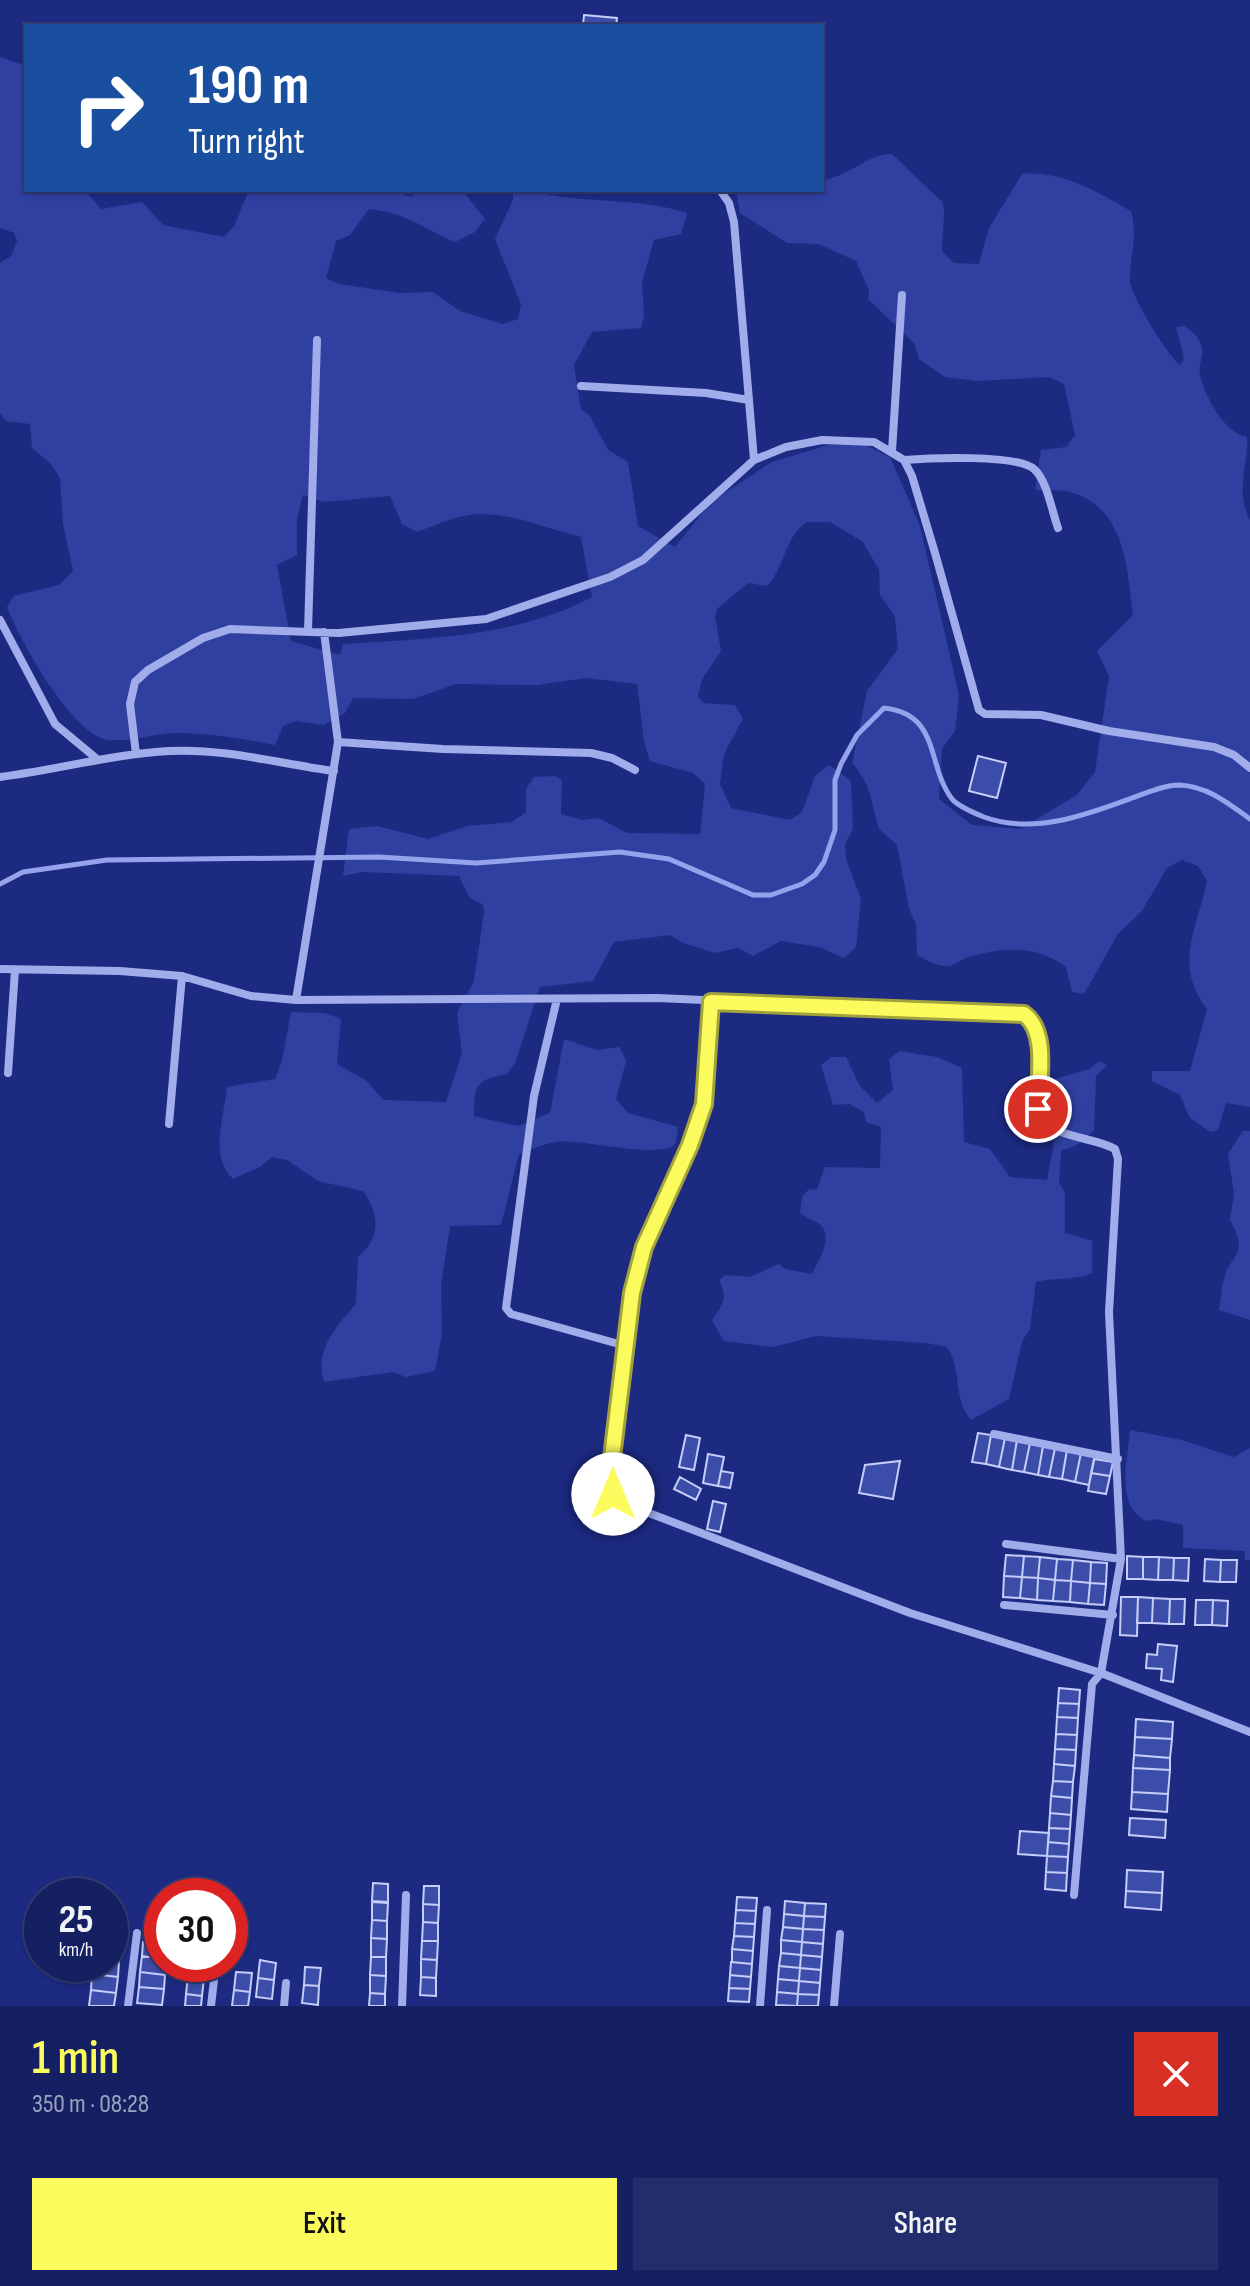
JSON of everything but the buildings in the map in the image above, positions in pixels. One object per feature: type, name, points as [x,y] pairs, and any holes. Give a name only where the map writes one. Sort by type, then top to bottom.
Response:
[{"type":"street","points":[[721,192],[729,203],[734,222],[754,460]]},
{"type":"street","points":[[892,451],[902,295]]},
{"type":"street","points":[[308,631],[317,340]]},
{"type":"street","points":[[581,386],[706,393],[749,400]]},
{"type":"street","points":[[136,754],[131,690],[148,670],[203,638],[230,629],[379,631],[486,619],[610,577],[643,560],[754,460],[786,447],[822,440],[874,442],[904,460],[920,501],[979,710],[985,714],[1041,715],[1109,731],[1214,747],[1234,755],[1250,768]]},
{"type":"street","points":[[904,460],[951,457],[1026,465],[1039,474],[1058,528]]},
{"type":"street","points":[[0,620],[55,724],[97,759]]},
{"type":"street","points":[[296,1000],[338,742],[324,632]]},
{"type":"street","points":[[338,742],[443,749],[591,753],[612,758],[635,770]]},
{"type":"street","points":[[0,777],[97,759],[171,750],[218,753],[334,771]]},
{"type":"street","points":[[0,969],[120,971],[182,976],[251,996],[296,1000],[658,998],[921,1007],[1024,1014],[1032,1020],[1039,1043],[1038,1109],[1043,1120],[1052,1127],[1106,1144],[1115,1149],[1118,1159],[1109,1312],[1121,1559],[1101,1673],[1092,1684],[1074,1895]]},
{"type":"street","points":[[8,1073],[15,970]]},
{"type":"street","points":[[169,1124],[182,976]]},
{"type":"street","points":[[557,999],[534,1096],[506,1308],[511,1314],[626,1346]]},
{"type":"street","points":[[711,1002],[704,1104],[690,1145],[644,1247],[626,1346],[610,1474],[613,1494],[618,1502],[910,1613],[1101,1673],[1250,1732]]},
{"type":"street","points":[[994,1434],[1118,1459]]},
{"type":"street","points":[[1006,1544],[1121,1559]]},
{"type":"street","points":[[1004,1605],[1113,1615]]},
{"type":"street","points":[[402,2006],[406,1895]]},
{"type":"street","points":[[760,2006],[767,1910]]},
{"type":"street","points":[[128,2006],[137,1933]]},
{"type":"street","points":[[834,2006],[840,1934]]},
{"type":"street","points":[[211,2006],[214,1982]]},
{"type":"street","points":[[284,2006],[286,1983]]},
{"type":"shaded area","points":[[0,57],[24,65],[24,192],[87,192],[101,209],[142,202],[163,225],[224,237],[234,226],[248,192],[397,192],[411,197],[417,192],[464,192],[485,219],[475,232],[455,242],[405,218],[369,209],[350,235],[336,241],[326,278],[339,284],[400,293],[433,292],[460,311],[503,324],[518,319],[521,304],[495,239],[513,200],[513,192],[641,204],[687,213],[681,234],[654,240],[642,282],[644,316],[641,328],[592,332],[574,365],[581,409],[590,416],[608,450],[628,462],[638,526],[675,547],[711,502],[772,462],[828,445],[863,444],[890,457],[920,526],[959,695],[955,731],[942,749],[939,799],[972,825],[1020,829],[1077,795],[1095,772],[1109,676],[1097,651],[1133,615],[1121,543],[1104,512],[1091,501],[1073,493],[1035,490],[1041,450],[1066,447],[1075,435],[1064,384],[1049,377],[976,381],[945,377],[919,359],[914,343],[868,299],[869,290],[856,261],[819,244],[787,243],[740,213],[736,192],[824,192],[824,180],[841,175],[875,157],[892,154],[942,202],[942,251],[954,263],[979,264],[989,228],[1022,174],[1065,179],[1131,211],[1134,237],[1130,279],[1142,310],[1180,365],[1184,358],[1176,327],[1184,326],[1192,331],[1202,347],[1200,375],[1211,403],[1231,429],[1247,437],[1243,499],[1250,520],[1250,1107],[1226,1103],[1218,1130],[1210,1132],[1190,1118],[1180,1095],[1152,1081],[1152,1071],[1190,1071],[1207,1009],[1191,976],[1189,961],[1190,945],[1207,881],[1198,866],[1182,860],[1167,868],[1142,911],[1118,934],[1084,994],[1072,992],[1066,967],[1031,952],[994,951],[946,966],[917,955],[916,924],[909,909],[897,845],[879,829],[867,787],[852,763],[867,691],[898,649],[895,617],[880,595],[879,570],[863,542],[830,522],[807,522],[793,536],[767,586],[748,583],[718,608],[715,616],[721,651],[702,679],[698,696],[703,703],[735,705],[743,719],[724,754],[720,784],[731,808],[790,820],[802,812],[815,776],[829,765],[851,781],[853,829],[845,844],[846,859],[861,899],[856,947],[844,958],[819,947],[781,941],[753,956],[738,948],[715,953],[683,943],[670,935],[614,942],[593,981],[540,987],[515,1063],[507,1074],[479,1085],[474,1116],[518,1126],[550,1113],[564,1039],[597,1050],[620,1047],[626,1061],[616,1099],[628,1113],[678,1127],[676,1143],[668,1148],[639,1150],[555,1142],[519,1154],[501,1225],[450,1226],[441,1285],[442,1333],[435,1371],[406,1377],[392,1372],[324,1382],[324,1349],[334,1330],[356,1304],[358,1257],[366,1250],[374,1234],[373,1209],[363,1191],[318,1181],[287,1160],[272,1157],[260,1167],[233,1179],[226,1170],[220,1148],[227,1087],[275,1079],[282,1061],[291,1012],[325,1013],[341,1019],[337,1064],[367,1081],[383,1100],[446,1102],[462,1053],[457,1013],[474,981],[484,912],[483,905],[469,897],[459,876],[362,872],[343,876],[349,829],[377,826],[428,839],[467,826],[512,822],[526,812],[526,789],[534,777],[555,776],[562,780],[561,814],[582,820],[599,818],[627,833],[700,834],[705,784],[693,773],[650,761],[644,742],[637,684],[586,678],[537,685],[456,684],[413,699],[353,698],[345,713],[324,725],[296,721],[283,726],[275,745],[189,733],[117,740],[95,735],[64,705],[49,684],[7,607],[14,596],[59,585],[73,571],[63,524],[60,478],[51,464],[32,448],[30,424],[6,421],[0,413],[0,263],[11,256],[17,241],[14,233],[0,228]],"holes":[[[303,495],[324,502],[390,496],[402,524],[417,532],[462,516],[491,514],[581,537],[592,597],[533,621],[470,634],[343,644],[340,655],[291,641],[277,565],[297,555],[297,519]]]},
{"type":"shaded area","points":[[900,1051],[937,1057],[962,1068],[964,1142],[990,1149],[1010,1177],[1047,1180],[1055,1137],[1049,1112],[1054,1079],[1090,1069],[1099,1061],[1107,1065],[1096,1076],[1094,1130],[1077,1145],[1061,1151],[1059,1183],[1065,1192],[1065,1233],[1092,1241],[1092,1273],[1036,1282],[1030,1328],[1022,1342],[1009,1399],[971,1420],[961,1403],[955,1365],[947,1347],[816,1336],[773,1347],[724,1341],[712,1320],[723,1301],[719,1280],[725,1275],[750,1277],[779,1264],[785,1269],[812,1274],[824,1248],[826,1234],[818,1223],[800,1213],[802,1197],[808,1190],[817,1189],[825,1167],[880,1168],[881,1127],[866,1122],[864,1112],[849,1104],[833,1105],[821,1065],[831,1057],[846,1057],[860,1086],[877,1103],[893,1090],[889,1059]]},
{"type":"shaded area","points":[[1243,1131],[1250,1131],[1250,1320],[1219,1310],[1224,1279],[1239,1248],[1230,1220],[1234,1194],[1228,1154]]},
{"type":"shaded area","points":[[1130,1430],[1182,1440],[1234,1457],[1250,1448],[1250,1560],[1245,1560],[1245,1551],[1183,1548],[1183,1525],[1156,1519],[1146,1521],[1136,1513],[1126,1492],[1125,1480]]},
{"type":"waterway","points":[[0,884],[23,872],[107,860],[379,857],[476,863],[620,852],[669,859],[753,895],[771,895],[802,884],[815,875],[824,862],[835,830],[835,780],[841,764],[857,735],[884,708],[902,712],[915,720],[924,730],[944,786],[952,799],[984,817],[1021,824],[1059,821],[1179,785],[1208,792],[1250,819]]},
{"type":"route","points":[[613,1494],[610,1474],[632,1293],[644,1247],[690,1145],[704,1104],[711,1002],[921,1007],[1024,1014],[1032,1020],[1039,1043],[1038,1109]]}]
